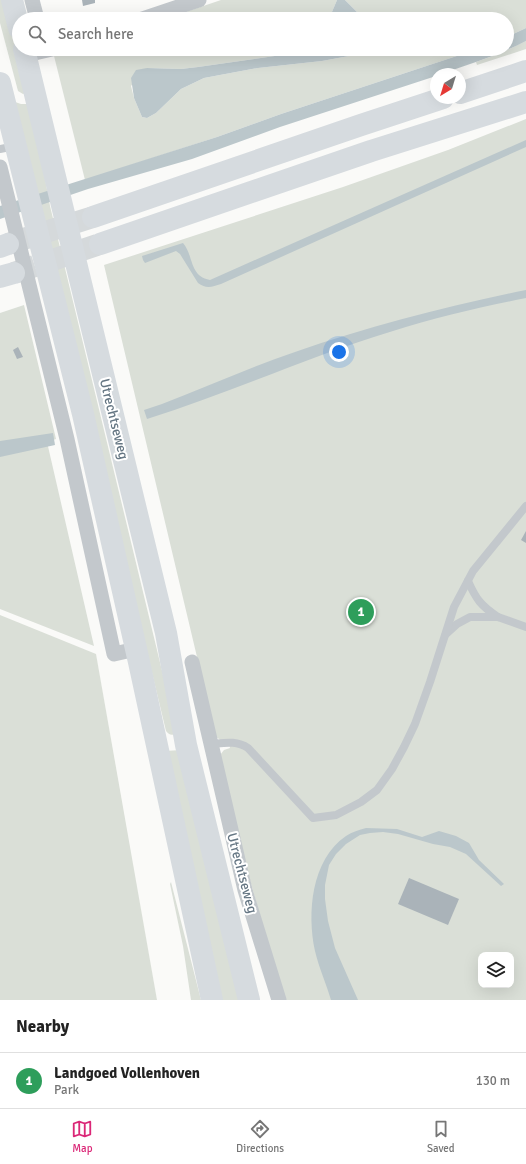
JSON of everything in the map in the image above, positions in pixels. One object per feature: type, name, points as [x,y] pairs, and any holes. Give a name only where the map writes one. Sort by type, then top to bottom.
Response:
[{"type":"main road","points":[[12,0],[15,12]]},
{"type":"main road","name":"Utrechtseweg","points":[[38,56],[35,94],[166,633],[186,745],[249,1000]]},
{"type":"main road","points":[[466,91],[526,71]]},
{"type":"main road","name":"Utrechtseweg","points":[[2,91],[20,100],[35,94]]},
{"type":"main road","name":"Utrechtseweg","points":[[2,91],[8,148],[83,414],[136,649],[212,1000]]},
{"type":"main road","points":[[93,217],[430,102]]},
{"type":"main road","points":[[100,244],[371,151],[526,102]]},
{"type":"main road","points":[[156,746],[186,745]]},
{"type":"street","points":[[32,0],[35,12]]},
{"type":"street","points":[[163,12],[199,0]]},
{"type":"street","points":[[0,167],[67,439],[114,654],[136,649]]},
{"type":"street","name":"Utrechtseweg","points":[[192,662],[210,744],[246,890],[279,1000]]},
{"type":"street","points":[[186,745],[210,744]]},
{"type":"lane","points":[[210,744],[235,742],[248,748],[313,818],[336,815],[361,802],[377,790],[392,769],[415,724],[454,607],[474,571],[526,506]]},
{"type":"lane","points":[[468,581],[475,596],[485,608],[498,617],[526,627]]},
{"type":"lane","points":[[444,636],[457,624],[470,617],[498,617]]},
{"type":"shaded area","points":[[0,0],[7,0],[12,21],[12,56],[20,56],[28,88],[26,93],[23,94],[18,91],[0,23]]},
{"type":"shaded area","points":[[221,0],[337,0],[332,12],[186,12]]},
{"type":"shaded area","points":[[337,0],[345,0],[357,12],[332,12]]},
{"type":"shaded area","points":[[345,0],[526,0],[526,28],[514,34],[514,12],[357,12]]},
{"type":"shaded area","points":[[526,28],[526,41],[514,47],[514,34]]},
{"type":"shaded area","points":[[526,41],[526,49],[514,53],[514,47]]},
{"type":"shaded area","points":[[54,56],[274,56],[181,69],[147,68],[131,86],[142,117],[147,118],[156,113],[181,89],[204,78],[258,68],[322,61],[349,56],[457,56],[281,114],[217,137],[85,180]]},
{"type":"shaded area","points":[[274,56],[349,56],[322,61],[258,68],[204,78],[181,89],[156,113],[147,118],[142,117],[134,98],[131,78],[136,70],[147,68],[181,69]]},
{"type":"shaded area","points":[[457,56],[492,56],[458,68],[430,68],[430,78],[280,127],[192,159],[88,189],[0,219],[0,206],[217,137],[281,114]]},
{"type":"shaded area","points":[[493,56],[505,56],[477,65],[476,62]]},
{"type":"shaded area","points":[[15,102],[27,104],[42,162],[50,206],[177,733],[174,735],[169,734],[166,731]]},
{"type":"shaded area","points":[[526,119],[526,1000],[284,1000],[248,873],[220,755],[224,750],[230,748],[228,740],[222,741],[216,737],[104,265],[343,187],[448,150]]},
{"type":"shaded area","points":[[526,140],[526,147],[212,287],[206,287],[198,283],[180,254],[176,251],[145,263],[143,260],[142,256],[183,243],[195,270],[203,278],[210,280]]},
{"type":"shaded area","points":[[526,290],[526,298],[443,317],[362,341],[209,398],[147,419],[144,410],[261,364],[323,343],[409,317]]},
{"type":"shaded area","points":[[24,305],[56,439],[47,442],[94,646],[0,609],[0,313]]},
{"type":"shaded area","points":[[53,433],[55,445],[0,457],[0,441]]},
{"type":"shaded area","points":[[0,615],[96,654],[157,1000],[0,1000]]},
{"type":"shaded area","points":[[181,750],[241,1000],[220,1000],[165,751]]},
{"type":"shaded area","points":[[366,828],[397,829],[422,837],[439,831],[456,836],[469,843],[479,860],[504,884],[501,886],[466,854],[450,847],[433,844],[398,834],[383,832],[360,835],[346,844],[336,854],[329,865],[325,885],[325,899],[328,921],[335,948],[358,1000],[331,1000],[315,951],[312,920],[314,888],[325,859],[334,846],[346,836]]},
{"type":"shaded area","points":[[171,882],[201,1000],[191,1000],[183,946],[170,884]]},
{"type":"building","points":[[82,0],[95,0],[95,3],[83,6]]},
{"type":"building","points":[[18,347],[23,357],[17,359],[13,350]]},
{"type":"building","points":[[526,531],[526,543],[521,540]]},
{"type":"building","points":[[409,878],[459,899],[448,925],[398,904]]},
{"type":"tunnel","points":[[8,244],[93,217]]},
{"type":"tunnel","points":[[14,273],[100,244]]},
{"type":"place","name":"Landgoed Vollenhoven","points":[[361,612]]}]
